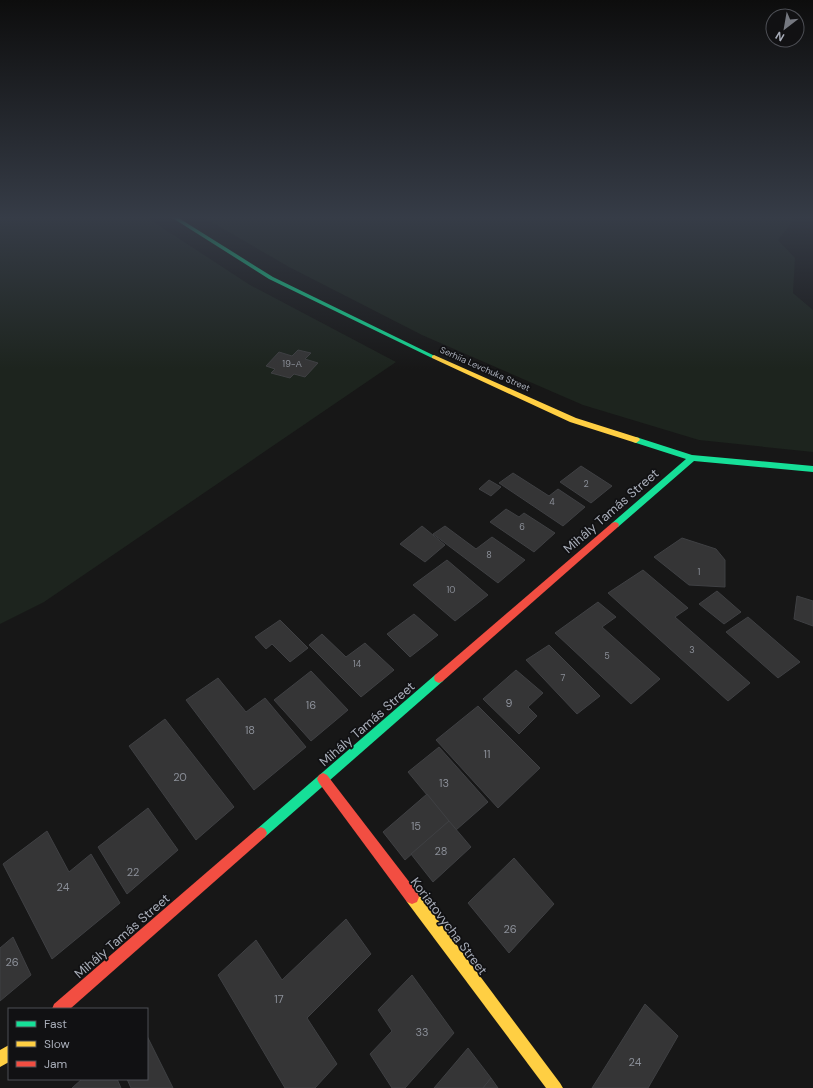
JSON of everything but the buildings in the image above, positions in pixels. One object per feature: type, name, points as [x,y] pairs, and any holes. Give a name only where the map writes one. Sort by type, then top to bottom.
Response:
[{"type":"main road","name":"Serhiia Levchuka Street","points":[[255,268],[271,278],[407,344],[573,420],[692,458],[813,470]]},
{"type":"main road","name":"Mihály Tamás Street","points":[[60,1008],[692,458]]},
{"type":"main road","name":"Koriatovycha Street","points":[[323,779],[555,1088]]},
{"type":"main road","points":[[0,1060],[8,1053]]},
{"type":"shaded area","points":[[0,268],[224,268],[250,285],[396,362],[44,602],[0,624]]},
{"type":"shaded area","points":[[291,268],[794,268],[793,293],[813,310],[813,452],[699,440],[583,405],[422,335]]},
{"type":"traffic: fast","points":[[255,268],[271,278],[434,357]]},
{"type":"traffic: fast","points":[[636,440],[692,458],[813,469]]},
{"type":"traffic: fast","points":[[615,525],[692,458]]},
{"type":"traffic: fast","points":[[261,833],[439,678]]},
{"type":"traffic: slow","points":[[434,357],[573,420],[636,440]]},
{"type":"traffic: slow","points":[[412,897],[555,1088]]},
{"type":"traffic: slow","points":[[0,1060],[8,1053]]},
{"type":"traffic: jam","points":[[439,678],[615,525]]},
{"type":"traffic: jam","points":[[323,779],[412,897]]},
{"type":"traffic: jam","points":[[60,1008],[261,833]]}]
